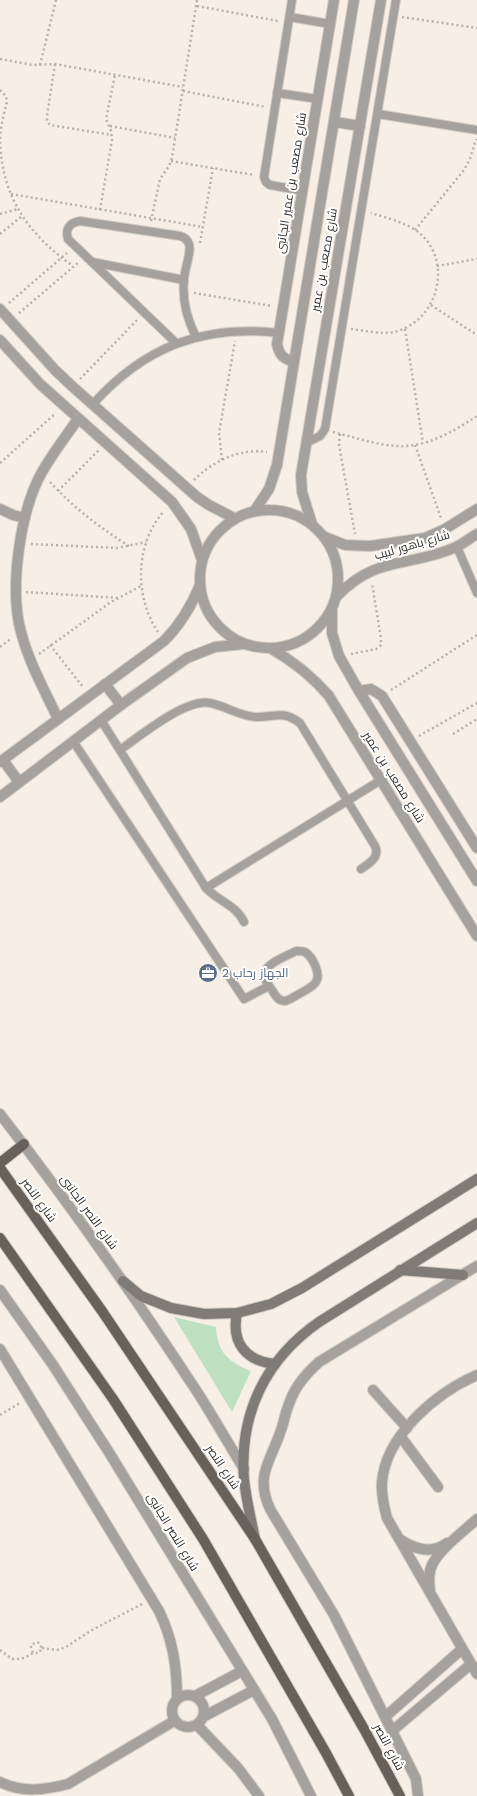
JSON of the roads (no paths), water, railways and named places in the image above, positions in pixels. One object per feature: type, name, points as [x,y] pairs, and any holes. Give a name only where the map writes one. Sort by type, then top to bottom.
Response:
[{"type":"main road","points":[[0,1163],[24,1144]]},
{"type":"main road","name":"شارع النصر","points":[[0,1168],[102,1311],[255,1539],[364,1729],[400,1796]]},
{"type":"main road","points":[[123,1282],[141,1296],[172,1308],[204,1314],[237,1313],[271,1304],[302,1288],[477,1179]]},
{"type":"main road","points":[[255,1539],[244,1469],[244,1449],[249,1419],[259,1390],[275,1364],[289,1346],[306,1330],[477,1223]]},
{"type":"main road","points":[[0,1238],[67,1331],[163,1475],[219,1567],[326,1753],[349,1796]]},
{"type":"main road","points":[[400,1270],[463,1275]]},
{"type":"main road","points":[[237,1313],[235,1334],[239,1344],[254,1359],[264,1363],[275,1364]]},
{"type":"street","name":"شارع مصعب بن عمير الجانبى","points":[[294,361],[284,358],[279,352],[277,344],[334,0]]},
{"type":"street","name":"شارع مصعب بن عمير","points":[[255,510],[272,483],[279,454],[354,0]]},
{"type":"street","name":"شارع مصعب بن عمير","points":[[312,524],[306,508],[301,475],[381,0]]},
{"type":"street","points":[[335,122],[360,126]]},
{"type":"street","points":[[0,310],[54,370],[186,488],[208,505],[234,518]]},
{"type":"street","points":[[0,340],[40,384],[172,502],[191,529],[202,560]]},
{"type":"street","points":[[58,719],[20,632],[16,592],[20,543],[25,518],[42,472],[78,418]]},
{"type":"street","name":"شارع باهور لبيب","points":[[324,536],[345,545],[357,546],[370,546],[425,538],[445,529],[477,509]]},
{"type":"street","points":[[0,510],[25,518]]},
{"type":"street","points":[[0,797],[121,705],[187,658],[215,648],[245,644],[270,648],[289,645],[307,637],[317,629],[332,609],[336,597],[338,571],[331,547],[324,536],[312,524],[291,513],[279,510],[255,510],[234,518],[217,532],[202,560],[200,585],[207,610],[214,621],[223,630],[245,644]]},
{"type":"street","name":"شارع باهور لبيب","points":[[336,597],[352,582],[370,571],[383,566],[457,547],[477,534]]},
{"type":"street","points":[[19,782],[2,761],[164,641],[173,632],[185,615],[200,585]]},
{"type":"street","name":"شارع مصعب بن عمير","points":[[332,609],[332,633],[339,656],[358,691],[477,881]]},
{"type":"street","name":"شارع مصعب بن عمير","points":[[270,648],[296,664],[319,684],[329,696],[477,936]]},
{"type":"street","points":[[105,684],[121,705]]},
{"type":"street","points":[[358,691],[371,689],[382,696],[477,848]]},
{"type":"street","name":"شارع النصر الجانبى","points":[[0,1114],[24,1144],[123,1282],[191,1382],[244,1469]]},
{"type":"street","points":[[418,1796],[416,1779],[334,1615],[270,1508],[264,1490],[264,1471],[281,1432],[288,1404],[294,1392],[309,1371],[320,1362],[477,1266]]},
{"type":"street","name":"شارع النصر الجانبى","points":[[0,1290],[82,1409],[272,1718],[311,1796]]},
{"type":"street","points":[[0,1349],[152,1599],[167,1628],[176,1662],[177,1699],[171,1712],[174,1721],[185,1728],[254,1690]]},
{"type":"street","points":[[477,1375],[454,1387],[438,1398],[407,1428],[387,1459],[382,1483],[384,1507],[387,1518],[477,1674]]},
{"type":"street","points":[[373,1390],[407,1428]]},
{"type":"street","points":[[400,1437],[438,1487]]},
{"type":"street","points":[[431,1595],[429,1579],[433,1564],[457,1537],[477,1519]]},
{"type":"street","points":[[400,1539],[413,1547],[428,1550],[442,1547],[457,1537]]},
{"type":"street","points":[[385,1718],[462,1649]]},
{"type":"street","points":[[392,1731],[471,1664]]},
{"type":"street","points":[[177,1699],[189,1695],[195,1696],[242,1671]]},
{"type":"street","points":[[195,1696],[203,1705],[200,1721],[259,1796]]},
{"type":"street","points":[[408,1697],[418,1710]]},
{"type":"street","points":[[0,1782],[20,1788],[37,1790],[68,1784],[174,1721]]},
{"type":"lane","points":[[292,0],[264,177],[266,182],[270,185],[303,191]]},
{"type":"lane","points":[[306,443],[320,436],[325,430],[396,0]]},
{"type":"lane","points":[[289,20],[330,24]]},
{"type":"lane","points":[[277,93],[318,99]]},
{"type":"lane","points":[[378,114],[477,130]]},
{"type":"lane","points":[[176,343],[68,239],[66,233],[68,226],[73,222],[80,221],[185,238],[189,243],[190,250],[184,280],[186,309],[196,337]]},
{"type":"lane","points":[[88,259],[184,280]]},
{"type":"lane","points":[[93,404],[122,375],[145,359],[176,343],[196,337],[236,330],[279,333]]},
{"type":"lane","points":[[457,547],[477,593]]},
{"type":"lane","points":[[120,750],[181,709],[194,703],[209,703],[239,714],[257,717],[284,714],[292,717],[300,723],[377,850],[375,858],[361,869]]},
{"type":"lane","points":[[101,720],[206,888],[218,899],[236,910],[244,922]]},
{"type":"lane","points":[[73,741],[244,999],[269,986]]},
{"type":"lane","points":[[206,888],[381,780]]},
{"type":"lane","points":[[296,951],[306,952],[318,971],[316,982],[288,1000],[280,1000],[269,986],[264,976],[266,970],[270,965],[296,951]]},
{"type":"place","name":"الجهاز رحاب 2","points":[[208,973]]}]
